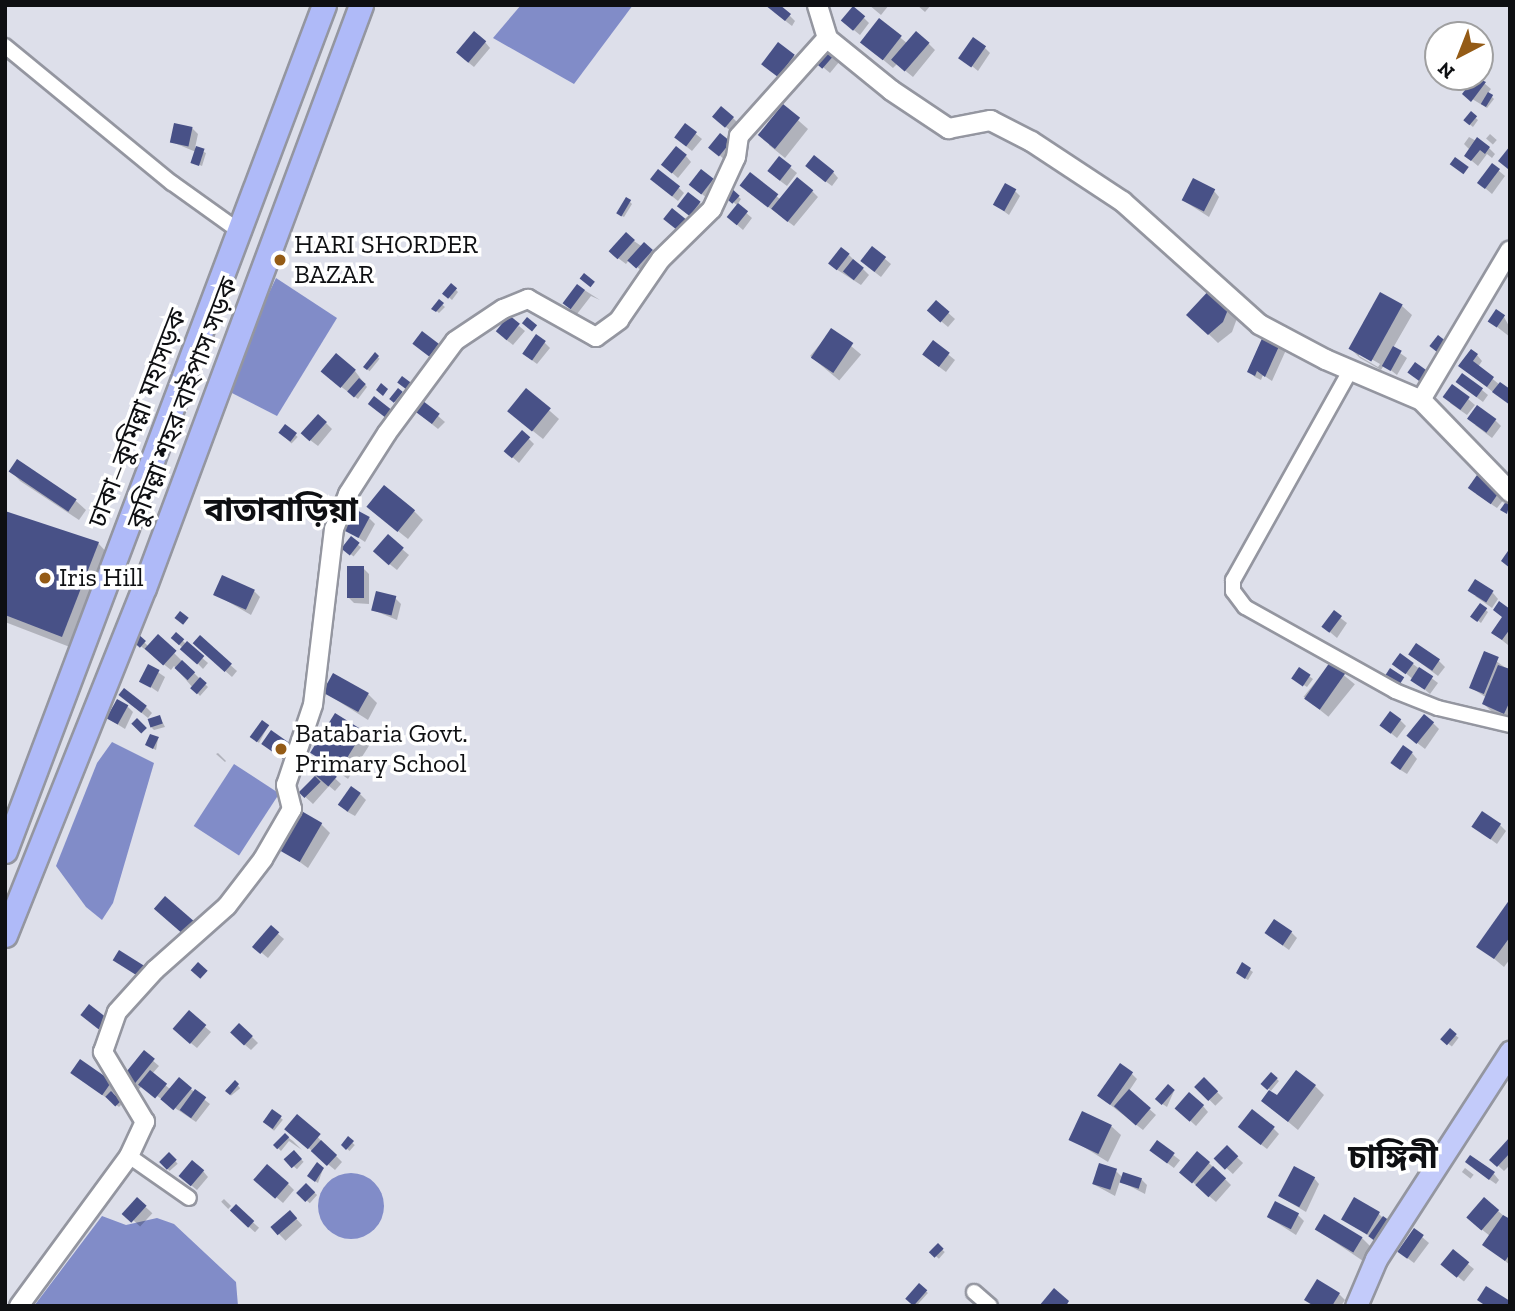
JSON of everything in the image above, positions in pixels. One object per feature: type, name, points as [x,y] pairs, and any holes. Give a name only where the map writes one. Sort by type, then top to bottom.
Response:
[{"type":"highway","name":"ঢাকা–কুমিল্লা মহাসড়ক","points":[[5,851],[324,5]]},
{"type":"highway","name":"কুমিল্লা শহর বাইপাস সড়ক","points":[[5,935],[148,576],[361,5]]},
{"type":"main road","points":[[817,5],[827,38],[891,90],[948,128],[990,120],[1031,141],[1122,201],[1259,324],[1350,371],[1421,400],[1510,492]]},
{"type":"main road","points":[[1356,1306],[1376,1259],[1510,1052]]},
{"type":"street","points":[[19,1306],[129,1156],[145,1122],[110,1070],[103,1052],[106,1032],[117,1012],[155,970],[227,906],[263,859],[292,809],[286,785],[313,705],[334,529],[348,494],[455,341],[503,309],[528,299],[596,337],[619,320],[660,259],[712,209],[736,157],[739,135],[827,38]]},
{"type":"street","points":[[5,47],[172,183],[239,231]]},
{"type":"street","points":[[1421,400],[1510,250]]},
{"type":"street","points":[[1350,371],[1233,580],[1233,591],[1245,607],[1395,691],[1438,708],[1510,725]]},
{"type":"street","points":[[129,1156],[189,1198]]},
{"type":"street","points":[[974,1292],[990,1306]]},
{"type":"water","points":[[521,5],[633,5],[574,84],[493,38]]},
{"type":"water","points":[[276,278],[337,318],[277,416],[224,389]]},
{"type":"water","points":[[112,742],[154,763],[113,903],[102,920],[86,907],[56,866],[97,763]]},
{"type":"water","points":[[234,764],[279,793],[239,855],[194,826]]},
{"type":"water","points":[[357,1173],[375,1182],[382,1193],[382,1219],[375,1230],[364,1237],[345,1239],[327,1230],[320,1219],[318,1200],[327,1182],[338,1175]]},
{"type":"water","points":[[102,1216],[126,1225],[157,1218],[174,1224],[236,1282],[238,1306],[34,1306]]},
{"type":"building","points":[[765,5],[780,5],[791,14],[785,21]]},
{"type":"building","points":[[853,6],[865,16],[853,31],[841,21]]},
{"type":"building","points":[[879,18],[902,36],[883,60],[860,42]]},
{"type":"building","points":[[474,31],[486,41],[468,63],[456,52]]},
{"type":"building","points":[[916,31],[930,43],[905,71],[891,60]]},
{"type":"building","points":[[973,37],[986,46],[971,67],[958,58]]},
{"type":"building","points":[[778,42],[795,55],[778,77],[761,64]]},
{"type":"building","points":[[831,42],[839,49],[822,69],[814,62]]},
{"type":"building","points":[[1464,91],[1479,91],[1471,102],[1462,94]]},
{"type":"building","points":[[1488,92],[1493,95],[1486,107],[1481,104]]},
{"type":"building","points":[[783,104],[800,118],[775,149],[758,135]]},
{"type":"building","points":[[721,106],[734,117],[725,128],[712,117]]},
{"type":"building","points":[[1471,111],[1477,116],[1469,125],[1463,120]]},
{"type":"building","points":[[174,123],[193,127],[188,147],[170,143]]},
{"type":"building","points":[[685,123],[697,132],[686,146],[674,137]]},
{"type":"building","points":[[720,133],[731,142],[719,157],[708,148]]},
{"type":"building","points":[[1477,137],[1490,147],[1485,154],[1480,150],[1471,161],[1464,156]]},
{"type":"building","points":[[196,146],[205,149],[199,166],[190,163]]},
{"type":"building","points":[[676,146],[687,155],[672,173],[661,165]]},
{"type":"building","points":[[1510,146],[1510,166],[1508,169],[1498,161]]},
{"type":"building","points":[[814,155],[834,171],[825,182],[805,166]]},
{"type":"building","points":[[779,156],[792,166],[780,181],[767,171]]},
{"type":"building","points":[[1455,157],[1469,167],[1463,174],[1450,164]]},
{"type":"building","points":[[1492,163],[1500,169],[1485,189],[1477,183]]},
{"type":"building","points":[[658,169],[680,186],[672,196],[650,179]]},
{"type":"building","points":[[701,169],[714,179],[701,195],[689,185]]},
{"type":"building","points":[[750,172],[778,194],[768,208],[740,185]]},
{"type":"building","points":[[797,177],[813,190],[788,222],[771,209]]},
{"type":"building","points":[[1193,178],[1215,189],[1204,212],[1182,200]]},
{"type":"building","points":[[1005,183],[1016,189],[1004,211],[993,205]]},
{"type":"building","points":[[730,187],[740,196],[732,204],[723,195]]},
{"type":"building","points":[[688,192],[701,202],[690,216],[677,206]]},
{"type":"building","points":[[626,197],[631,200],[621,216],[616,213]]},
{"type":"building","points":[[738,203],[748,211],[737,225],[727,217]]},
{"type":"building","points":[[672,208],[688,221],[680,232],[663,219]]},
{"type":"building","points":[[626,232],[635,240],[618,259],[609,251]]},
{"type":"building","points":[[644,242],[653,250],[636,269],[627,261]]},
{"type":"building","points":[[872,246],[886,257],[874,272],[860,261]]},
{"type":"building","points":[[841,247],[850,254],[837,270],[828,264]]},
{"type":"building","points":[[853,259],[864,268],[854,280],[843,271]]},
{"type":"building","points":[[584,273],[595,282],[590,287],[580,278]]},
{"type":"building","points":[[451,283],[457,288],[448,299],[442,294]]},
{"type":"building","points":[[577,284],[585,290],[571,309],[563,303]]},
{"type":"building","points":[[1213,286],[1231,302],[1223,322],[1208,335],[1186,315]]},
{"type":"building","points":[[1380,292],[1403,305],[1371,361],[1348,349]]},
{"type":"building","points":[[439,299],[444,303],[436,312],[431,309]]},
{"type":"building","points":[[936,300],[950,312],[940,322],[927,311]]},
{"type":"building","points":[[1496,309],[1505,315],[1497,328],[1488,321]]},
{"type":"building","points":[[509,315],[520,324],[507,340],[496,331]]},
{"type":"building","points":[[527,317],[537,325],[532,331],[522,323]]},
{"type":"building","points":[[831,328],[853,343],[833,373],[811,358]]},
{"type":"building","points":[[422,331],[439,344],[429,356],[412,344]]},
{"type":"building","points":[[536,334],[546,341],[532,361],[522,354]]},
{"type":"building","points":[[1264,334],[1281,342],[1265,377],[1257,371],[1255,376],[1247,372]]},
{"type":"building","points":[[1438,335],[1451,345],[1442,356],[1429,346]]},
{"type":"building","points":[[933,340],[950,353],[939,367],[922,354]]},
{"type":"building","points":[[1393,346],[1402,351],[1391,371],[1382,366]]},
{"type":"building","points":[[1471,349],[1478,354],[1473,361],[1494,377],[1487,387],[1458,366]]},
{"type":"building","points":[[375,352],[379,356],[367,370],[363,367]]},
{"type":"building","points":[[336,353],[356,370],[340,388],[321,371]]},
{"type":"building","points":[[1415,362],[1434,376],[1427,387],[1407,373]]},
{"type":"building","points":[[1462,373],[1483,388],[1477,397],[1456,382]]},
{"type":"building","points":[[402,376],[414,385],[409,391],[397,382]]},
{"type":"building","points":[[359,378],[366,384],[354,397],[347,392]]},
{"type":"building","points":[[1500,382],[1510,389],[1510,405],[1492,392]]},
{"type":"building","points":[[381,383],[388,389],[383,396],[376,390]]},
{"type":"building","points":[[1452,384],[1470,397],[1460,410],[1443,397]]},
{"type":"building","points":[[398,388],[403,392],[394,403],[389,399]]},
{"type":"building","points":[[526,388],[551,408],[532,431],[507,411]]},
{"type":"building","points":[[374,396],[392,410],[386,418],[368,404]]},
{"type":"building","points":[[423,401],[440,414],[432,424],[415,411]]},
{"type":"building","points":[[1477,405],[1496,419],[1486,433],[1467,419]]},
{"type":"building","points":[[318,414],[327,422],[310,441],[301,433]]},
{"type":"building","points":[[285,424],[297,433],[290,442],[278,433]]},
{"type":"building","points":[[522,430],[530,437],[512,458],[504,451]]},
{"type":"building","points":[[17,459],[77,499],[68,512],[9,471]]},
{"type":"building","points":[[1477,475],[1500,491],[1491,504],[1468,488]]},
{"type":"building","points":[[384,485],[415,510],[397,532],[366,507]]},
{"type":"building","points":[[1507,500],[1510,502],[1507,514],[1500,510]]},
{"type":"building","points":[[353,508],[370,517],[359,538],[342,529]]},
{"type":"building","name":"Iris Hill","points":[[5,511],[99,542],[62,637],[5,615]]},
{"type":"building","points":[[388,534],[404,548],[389,565],[373,551]]},
{"type":"building","points":[[351,536],[360,543],[350,555],[341,549]]},
{"type":"building","points":[[1510,548],[1510,568],[1501,561]]},
{"type":"building","points":[[347,566],[364,566],[364,598],[347,598]]},
{"type":"building","points":[[222,575],[255,590],[246,610],[213,595]]},
{"type":"building","points":[[1475,579],[1494,591],[1486,603],[1468,591]]},
{"type":"building","points":[[376,591],[396,596],[392,615],[371,610]]},
{"type":"building","points":[[1499,601],[1510,609],[1510,629],[1502,640],[1491,633],[1502,617],[1493,610]]},
{"type":"building","points":[[1480,603],[1487,608],[1477,622],[1470,617]]},
{"type":"building","points":[[1334,610],[1342,616],[1329,633],[1321,627]]},
{"type":"building","points":[[180,611],[189,618],[183,625],[174,618]]},
{"type":"building","points":[[176,632],[184,639],[179,645],[171,638]]},
{"type":"building","points":[[137,633],[146,641],[140,648],[131,640]]},
{"type":"building","points":[[158,634],[177,651],[163,666],[145,649]]},
{"type":"building","points":[[200,635],[232,664],[225,672],[193,643]]},
{"type":"building","points":[[187,641],[204,656],[197,664],[180,649]]},
{"type":"building","points":[[1416,643],[1440,659],[1432,671],[1408,655]]},
{"type":"building","points":[[1484,651],[1499,657],[1484,694],[1469,688]]},
{"type":"building","points":[[1400,653],[1414,663],[1406,674],[1392,664]]},
{"type":"building","points":[[182,660],[195,672],[188,680],[174,668]]},
{"type":"building","points":[[1330,662],[1346,673],[1320,710],[1304,699]]},
{"type":"building","points":[[148,664],[160,670],[151,688],[139,682]]},
{"type":"building","points":[[1498,665],[1510,669],[1510,701],[1504,714],[1482,704]]},
{"type":"building","points":[[1299,667],[1311,675],[1303,686],[1291,679]]},
{"type":"building","points":[[1419,667],[1433,676],[1425,690],[1410,680]]},
{"type":"building","points":[[1390,668],[1404,677],[1400,684],[1386,675]]},
{"type":"building","points":[[333,673],[369,693],[358,712],[322,692]]},
{"type":"building","points":[[200,677],[207,683],[197,694],[190,688]]},
{"type":"building","points":[[124,688],[147,706],[141,713],[118,695]]},
{"type":"building","points":[[117,699],[128,705],[118,725],[106,718]]},
{"type":"building","points":[[1390,711],[1401,719],[1391,734],[1379,726]]},
{"type":"building","points":[[335,713],[364,731],[339,771],[310,753]]},
{"type":"building","points":[[1424,714],[1434,722],[1416,744],[1406,736]]},
{"type":"building","points":[[160,715],[163,724],[150,728],[148,719]]},
{"type":"building","points":[[137,718],[147,728],[141,734],[131,724]]},
{"type":"building","points":[[262,720],[269,725],[257,742],[250,737]]},
{"type":"building","points":[[271,730],[295,747],[285,761],[261,744]]},
{"type":"building","points":[[150,734],[159,737],[153,749],[145,745]]},
{"type":"building","points":[[1403,745],[1413,752],[1400,770],[1390,763]]},
{"type":"building","points":[[321,763],[337,777],[328,787],[312,773]]},
{"type":"building","points":[[315,776],[321,782],[304,798],[299,792]]},
{"type":"building","points":[[351,786],[361,793],[348,812],[338,805]]},
{"type":"building","points":[[298,809],[322,823],[300,862],[276,848]]},
{"type":"building","points":[[1482,811],[1501,824],[1490,840],[1471,827]]},
{"type":"building","points":[[165,896],[195,922],[184,935],[154,909]]},
{"type":"building","points":[[1510,899],[1510,937],[1494,959],[1476,947]]},
{"type":"building","points":[[1274,919],[1292,931],[1283,945],[1264,933]]},
{"type":"building","points":[[271,925],[279,932],[260,954],[252,947]]},
{"type":"building","points":[[119,950],[146,967],[140,977],[113,960]]},
{"type":"building","points":[[198,962],[208,971],[200,979],[191,970]]},
{"type":"building","points":[[1242,962],[1251,968],[1245,979],[1236,973]]},
{"type":"building","points":[[89,1004],[107,1018],[99,1029],[80,1015]]},
{"type":"building","points":[[189,1010],[206,1025],[190,1044],[173,1029]]},
{"type":"building","points":[[239,1023],[253,1036],[244,1045],[230,1033]]},
{"type":"building","points":[[1450,1028],[1457,1034],[1447,1045],[1440,1039]]},
{"type":"building","points":[[144,1050],[155,1059],[132,1087],[121,1078]]},
{"type":"building","points":[[80,1059],[112,1081],[102,1095],[70,1073]]},
{"type":"building","points":[[1120,1063],[1133,1072],[1110,1105],[1097,1096]]},
{"type":"building","points":[[150,1070],[167,1084],[155,1099],[138,1085]]},
{"type":"building","points":[[1296,1070],[1316,1085],[1288,1122],[1261,1101],[1269,1090],[1277,1095]]},
{"type":"building","points":[[1271,1072],[1278,1078],[1267,1090],[1261,1084]]},
{"type":"building","points":[[179,1077],[192,1088],[173,1110],[160,1099]]},
{"type":"building","points":[[1204,1077],[1218,1091],[1208,1101],[1194,1087]]},
{"type":"building","points":[[235,1080],[239,1084],[230,1095],[225,1091]]},
{"type":"building","points":[[1168,1084],[1175,1090],[1162,1105],[1155,1099]]},
{"type":"building","points":[[195,1089],[206,1097],[191,1118],[180,1110]]},
{"type":"building","points":[[1129,1089],[1151,1108],[1136,1125],[1114,1106]]},
{"type":"building","points":[[111,1091],[121,1101],[115,1107],[105,1097]]},
{"type":"building","points":[[1189,1092],[1204,1105],[1190,1122],[1175,1109]]},
{"type":"building","points":[[272,1109],[282,1116],[273,1129],[263,1122]]},
{"type":"building","points":[[1252,1109],[1275,1127],[1261,1145],[1238,1127]]},
{"type":"building","points":[[1082,1111],[1112,1125],[1098,1154],[1068,1140]]},
{"type":"building","points":[[297,1114],[321,1134],[308,1149],[284,1129]]},
{"type":"building","points":[[285,1133],[289,1137],[277,1149],[273,1145]]},
{"type":"building","points":[[348,1136],[354,1141],[346,1150],[341,1145]]},
{"type":"building","points":[[1510,1137],[1510,1153],[1497,1167],[1489,1160]]},
{"type":"building","points":[[321,1140],[337,1155],[327,1166],[311,1151]]},
{"type":"building","points":[[1157,1140],[1175,1153],[1167,1163],[1149,1151]]},
{"type":"building","points":[[1227,1145],[1238,1156],[1225,1170],[1214,1158]]},
{"type":"building","points":[[294,1150],[302,1159],[292,1168],[284,1159]]},
{"type":"building","points":[[1197,1151],[1210,1162],[1192,1183],[1179,1172]]},
{"type":"building","points":[[169,1152],[177,1160],[167,1170],[159,1162]]},
{"type":"building","points":[[1470,1155],[1495,1172],[1489,1180],[1465,1162]]},
{"type":"building","points":[[192,1160],[204,1170],[191,1186],[179,1176]]},
{"type":"building","points":[[317,1162],[324,1168],[315,1182],[307,1176]]},
{"type":"building","points":[[1099,1163],[1117,1169],[1110,1190],[1092,1184]]},
{"type":"building","points":[[267,1164],[289,1183],[275,1199],[253,1180]]},
{"type":"building","points":[[1213,1166],[1226,1178],[1208,1197],[1195,1185]]},
{"type":"building","points":[[1294,1166],[1315,1177],[1299,1207],[1278,1196]]},
{"type":"building","points":[[1123,1172],[1142,1178],[1139,1189],[1120,1182]]},
{"type":"building","points":[[306,1183],[315,1192],[305,1202],[296,1193]]},
{"type":"building","points":[[137,1197],[147,1206],[131,1223],[122,1214]]},
{"type":"building","points":[[1354,1197],[1380,1212],[1367,1235],[1341,1220]]},
{"type":"building","points":[[1484,1197],[1499,1210],[1481,1230],[1466,1217]]},
{"type":"building","points":[[1275,1201],[1299,1213],[1291,1229],[1267,1217]]},
{"type":"building","points":[[236,1204],[254,1221],[248,1228],[230,1211]]},
{"type":"building","points":[[290,1210],[297,1218],[278,1235],[270,1227]]},
{"type":"building","points":[[1324,1214],[1363,1237],[1353,1253],[1315,1229]]},
{"type":"building","points":[[1503,1215],[1510,1219],[1510,1254],[1505,1261],[1482,1245]]},
{"type":"building","points":[[1383,1216],[1390,1221],[1376,1242],[1368,1236]]},
{"type":"building","points":[[1414,1228],[1424,1235],[1407,1259],[1397,1252]]},
{"type":"building","points":[[938,1243],[944,1249],[934,1258],[929,1252]]},
{"type":"building","points":[[1453,1249],[1469,1262],[1457,1278],[1440,1265]]},
{"type":"building","points":[[1317,1279],[1340,1293],[1332,1306],[1314,1306],[1304,1300]]},
{"type":"building","points":[[919,1283],[927,1290],[914,1306],[905,1299]]},
{"type":"building","points":[[1486,1286],[1510,1301],[1509,1306],[1486,1306],[1477,1300]]},
{"type":"building","points":[[1054,1288],[1069,1301],[1066,1306],[1039,1306]]},
{"type":"place","name":"HARI SHORDER BAZAR","points":[[280,260]]},
{"type":"place","name":"Iris Hill","points":[[45,578]]},
{"type":"place","name":"Batabaria Govt. Primary School","points":[[281,749]]},
{"type":"district","name":"বাতাবাড়িয়া","points":[[281,510]]},
{"type":"district","name":"চাঙ্গিনী","points":[[1393,1157]]}]
